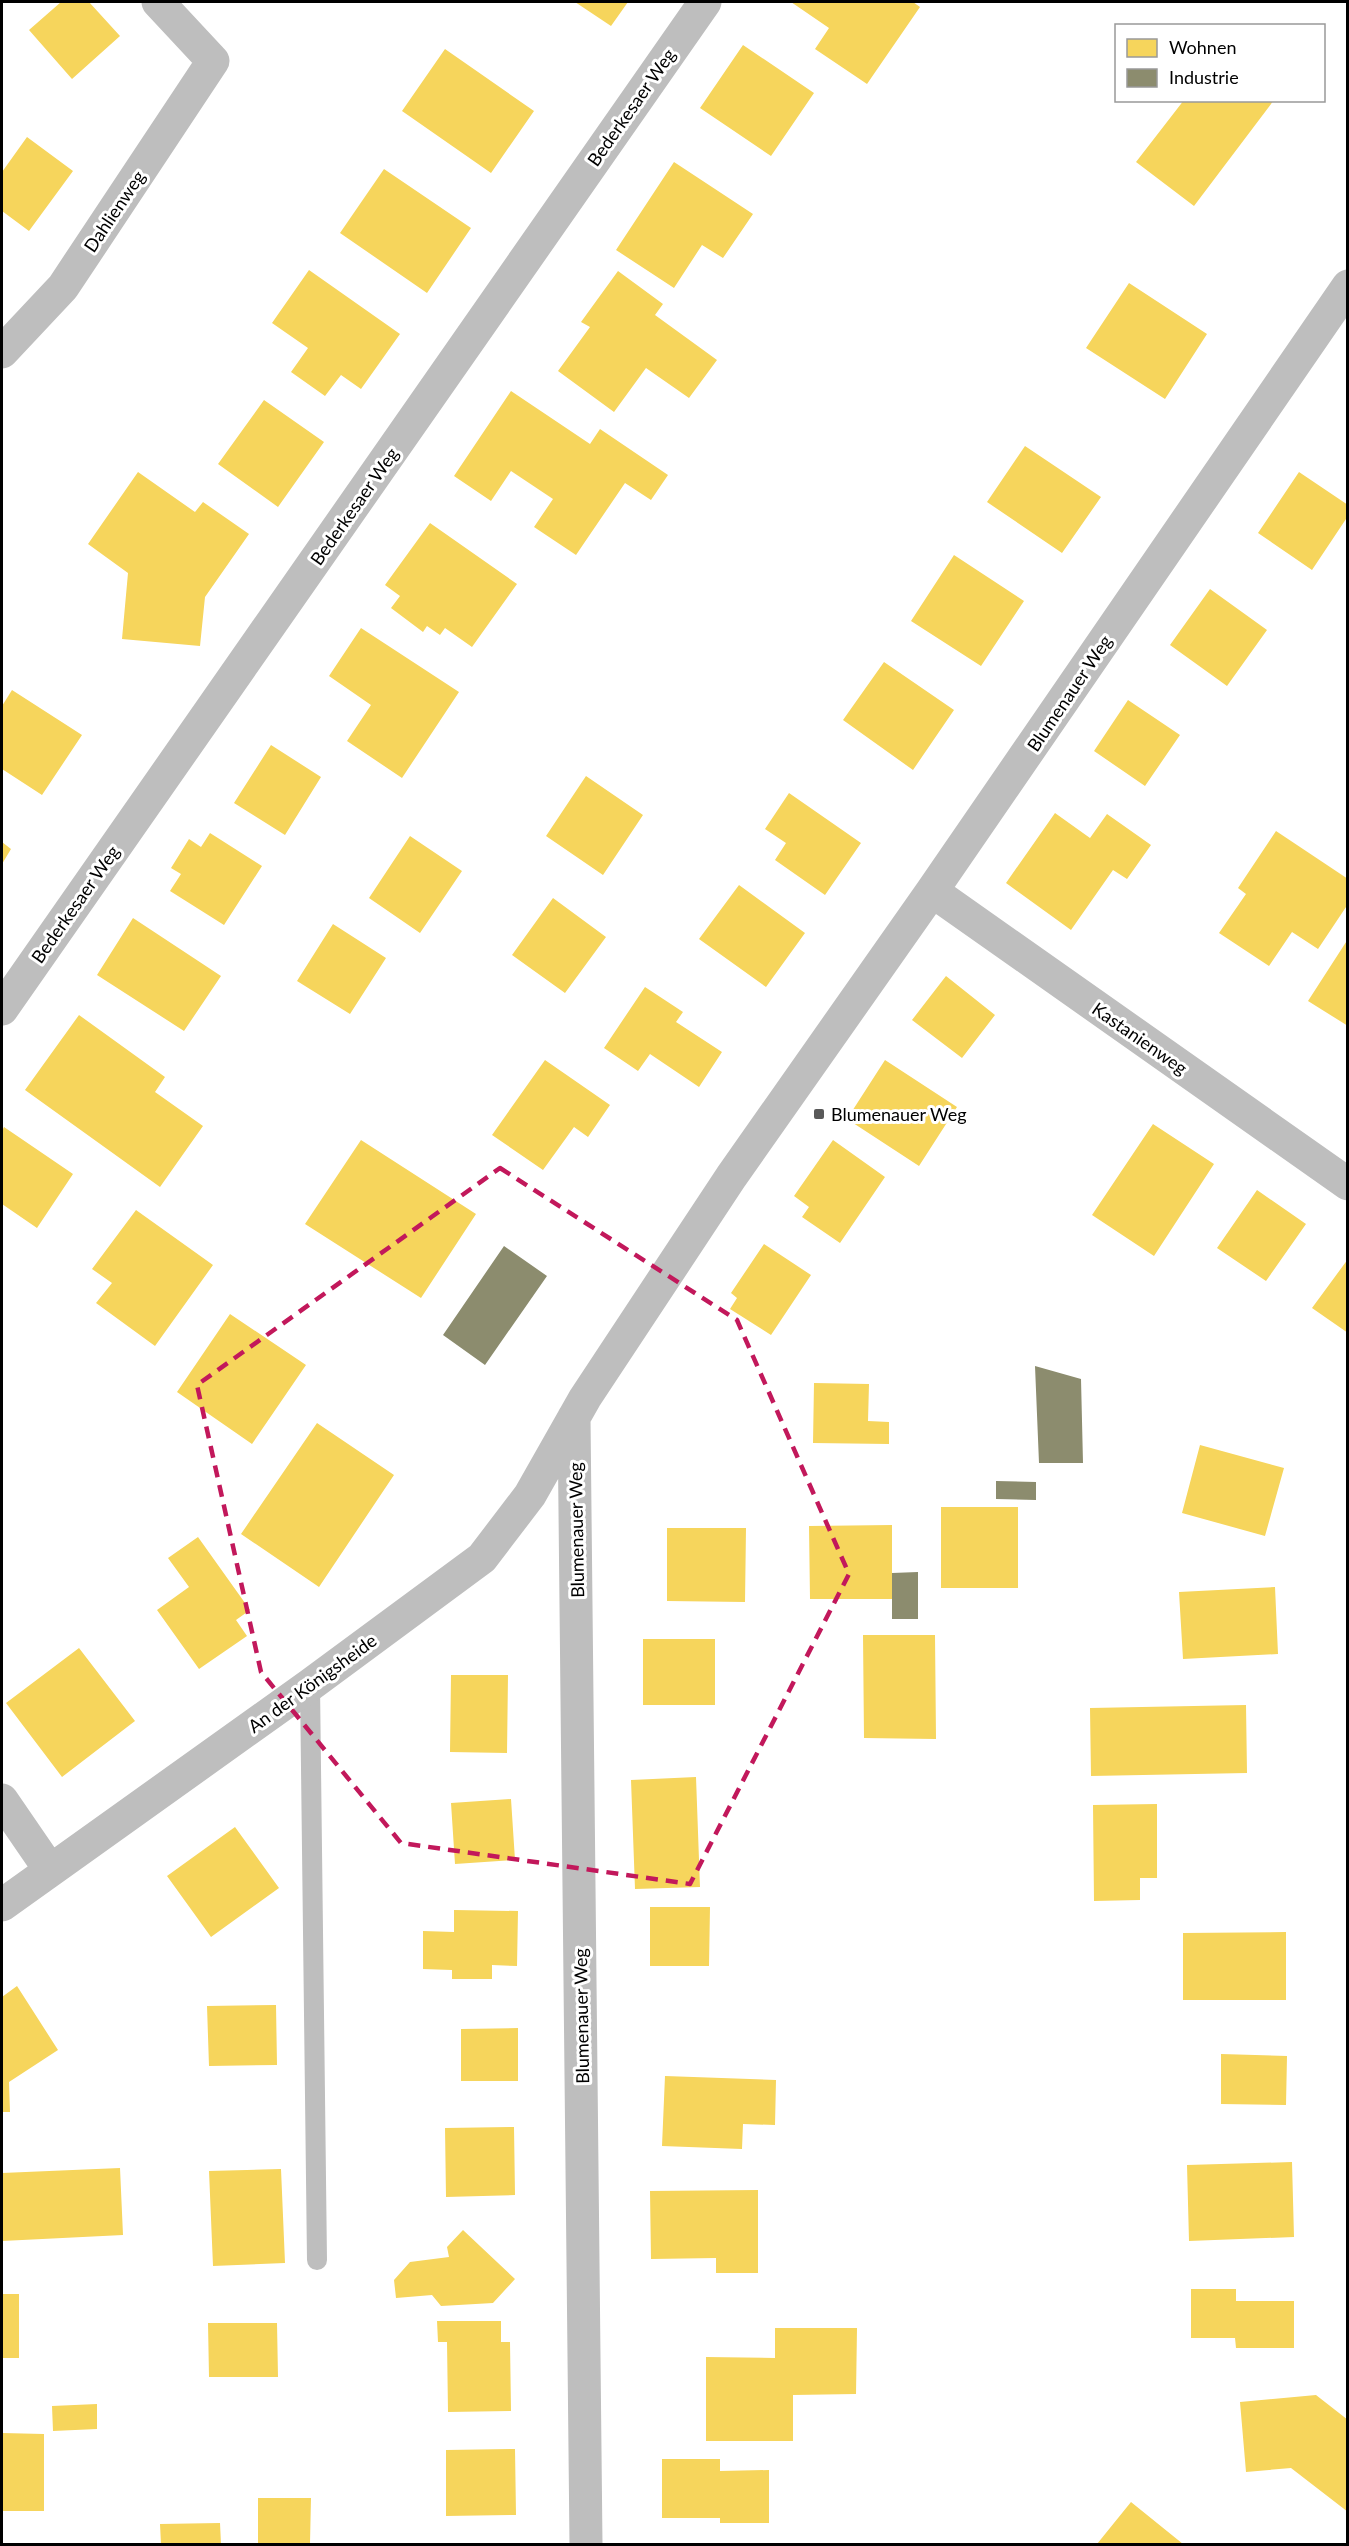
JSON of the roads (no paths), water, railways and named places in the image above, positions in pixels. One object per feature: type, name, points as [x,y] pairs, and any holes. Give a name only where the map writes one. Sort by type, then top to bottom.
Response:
[{"type":"street","name":"Dahlienweg","points":[[2,352],[63,287],[213,61],[158,2]]},
{"type":"street","name":"Bederkesaer Weg","points":[[2,1009],[705,2]]},
{"type":"street","name":"Blumenauer Weg","points":[[586,2544],[574,1416],[732,1177],[932,891],[1347,286]]},
{"type":"street","name":"Kastanienweg","points":[[932,891],[1347,1184]]},
{"type":"street","name":"An der Königsheide","points":[[2,1905],[482,1558],[530,1495],[574,1416]]},
{"type":"street","points":[[2,1800],[50,1870]]},
{"type":"lane","points":[[309,1685],[317,2260]]},
{"type":"place","name":"Blumenauer Weg","points":[[819,1114]]}]
